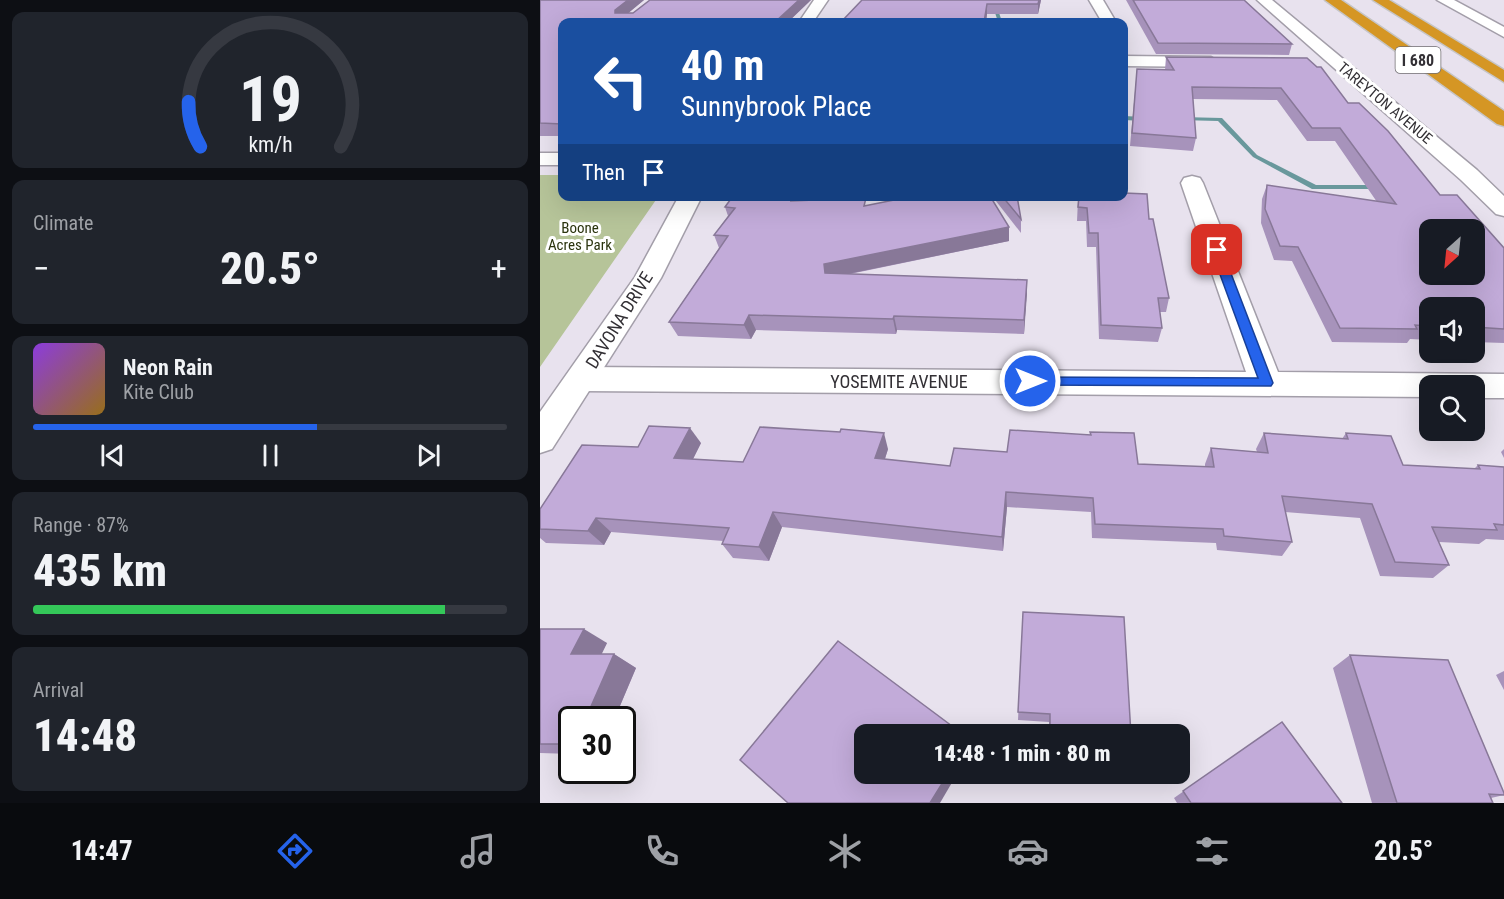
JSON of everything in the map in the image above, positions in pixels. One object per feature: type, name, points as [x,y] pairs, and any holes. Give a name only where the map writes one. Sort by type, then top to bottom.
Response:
[{"type":"highway","name":"I 680","points":[[1332,0],[1504,120]]},
{"type":"highway","name":"I 680","points":[[1380,0],[1504,77]]},
{"type":"street","points":[[809,18],[821,0]]},
{"type":"street","points":[[1096,0],[1107,18]]},
{"type":"street","name":"TAREYTON AVENUE","points":[[1264,0],[1469,175],[1504,209]]},
{"type":"street","points":[[1444,0],[1504,33]]},
{"type":"street","points":[[1469,0],[1504,18]]},
{"type":"street","points":[[1128,56],[1224,62]]},
{"type":"street","points":[[1316,63],[1339,63]]},
{"type":"street","points":[[540,159],[558,159]]},
{"type":"street","points":[[1192,183],[1266,383]]},
{"type":"street","name":"DAVONA DRIVE","points":[[540,439],[648,278],[688,201]]},
{"type":"street","name":"YOSEMITE AVENUE","points":[[582,379],[1504,386]]},
{"type":"green space","name":"Boone Acres Park","points":[[540,175],[558,175],[558,201],[655,201],[540,367]]},
{"type":"building","points":[[540,0],[628,0],[615,10],[615,13],[633,13],[650,0],[799,0],[779,18],[558,18],[558,124],[540,123]]},
{"type":"building","points":[[862,0],[1039,0],[1038,4],[987,4],[985,18],[845,18]]},
{"type":"building","points":[[1133,0],[1244,0],[1292,44],[1158,43]]},
{"type":"building","points":[[1166,57],[1307,58],[1317,67],[1321,67],[1348,103],[1359,103],[1388,131],[1440,195],[1457,195],[1478,219],[1419,219],[1419,285],[1485,285],[1485,227],[1504,248],[1504,329],[1485,328],[1485,297],[1419,297],[1419,325],[1415,325],[1417,329],[1340,328],[1298,247],[1280,246],[1265,209],[1267,185],[1396,204],[1340,128],[1312,128],[1281,88],[1192,87],[1196,138],[1132,133],[1137,69],[1174,70]]},
{"type":"building","points":[[1128,193],[1147,194],[1149,219],[1153,219],[1169,298],[1158,298],[1162,328],[1101,325],[1098,233],[1089,233],[1087,208],[1078,207],[1079,201],[1128,201]]},
{"type":"building","points":[[729,201],[865,201],[864,206],[889,201],[993,201],[1009,227],[824,264],[825,273],[1027,280],[1024,320],[749,315],[744,325],[669,322],[728,236],[714,235],[735,208],[725,207]]},
{"type":"building","points":[[1006,201],[1018,201],[1021,219]]},
{"type":"building","points":[[649,426],[690,428],[674,458],[743,462],[760,427],[840,432],[841,429],[884,433],[875,458],[950,466],[954,448],[1007,452],[1010,430],[1091,435],[1090,432],[1134,433],[1138,464],[1214,467],[1211,448],[1268,453],[1264,433],[1348,439],[1346,433],[1391,436],[1403,465],[1480,469],[1478,465],[1504,467],[1504,525],[1494,524],[1497,530],[1432,527],[1449,565],[1395,562],[1372,504],[1282,496],[1292,542],[1224,536],[1223,529],[1095,524],[1093,498],[1006,492],[1002,537],[773,512],[759,547],[722,544],[729,528],[596,518],[588,531],[540,529],[540,509],[582,445],[638,447]]},
{"type":"building","points":[[1023,612],[1124,617],[1130,724],[1050,724],[1050,714],[1018,712]]},
{"type":"building","points":[[540,629],[584,629],[571,654],[614,654],[591,706],[558,706],[558,744],[540,744]]},
{"type":"building","points":[[838,641],[949,724],[854,724],[854,784],[942,784],[930,803],[788,803],[740,760]]},
{"type":"building","points":[[1350,655],[1448,660],[1504,795],[1489,794],[1493,803],[1397,803]]},
{"type":"building","points":[[1282,722],[1342,803],[1191,803],[1183,791]]},
{"type":"waterway","points":[[993,0],[999,18]]},
{"type":"waterway","points":[[1128,118],[1144,119]]},
{"type":"waterway","points":[[1181,119],[1220,119],[1255,156],[1315,187],[1379,187]]},
{"type":"route","points":[[1030,381],[1266,383],[1217,250]]}]
